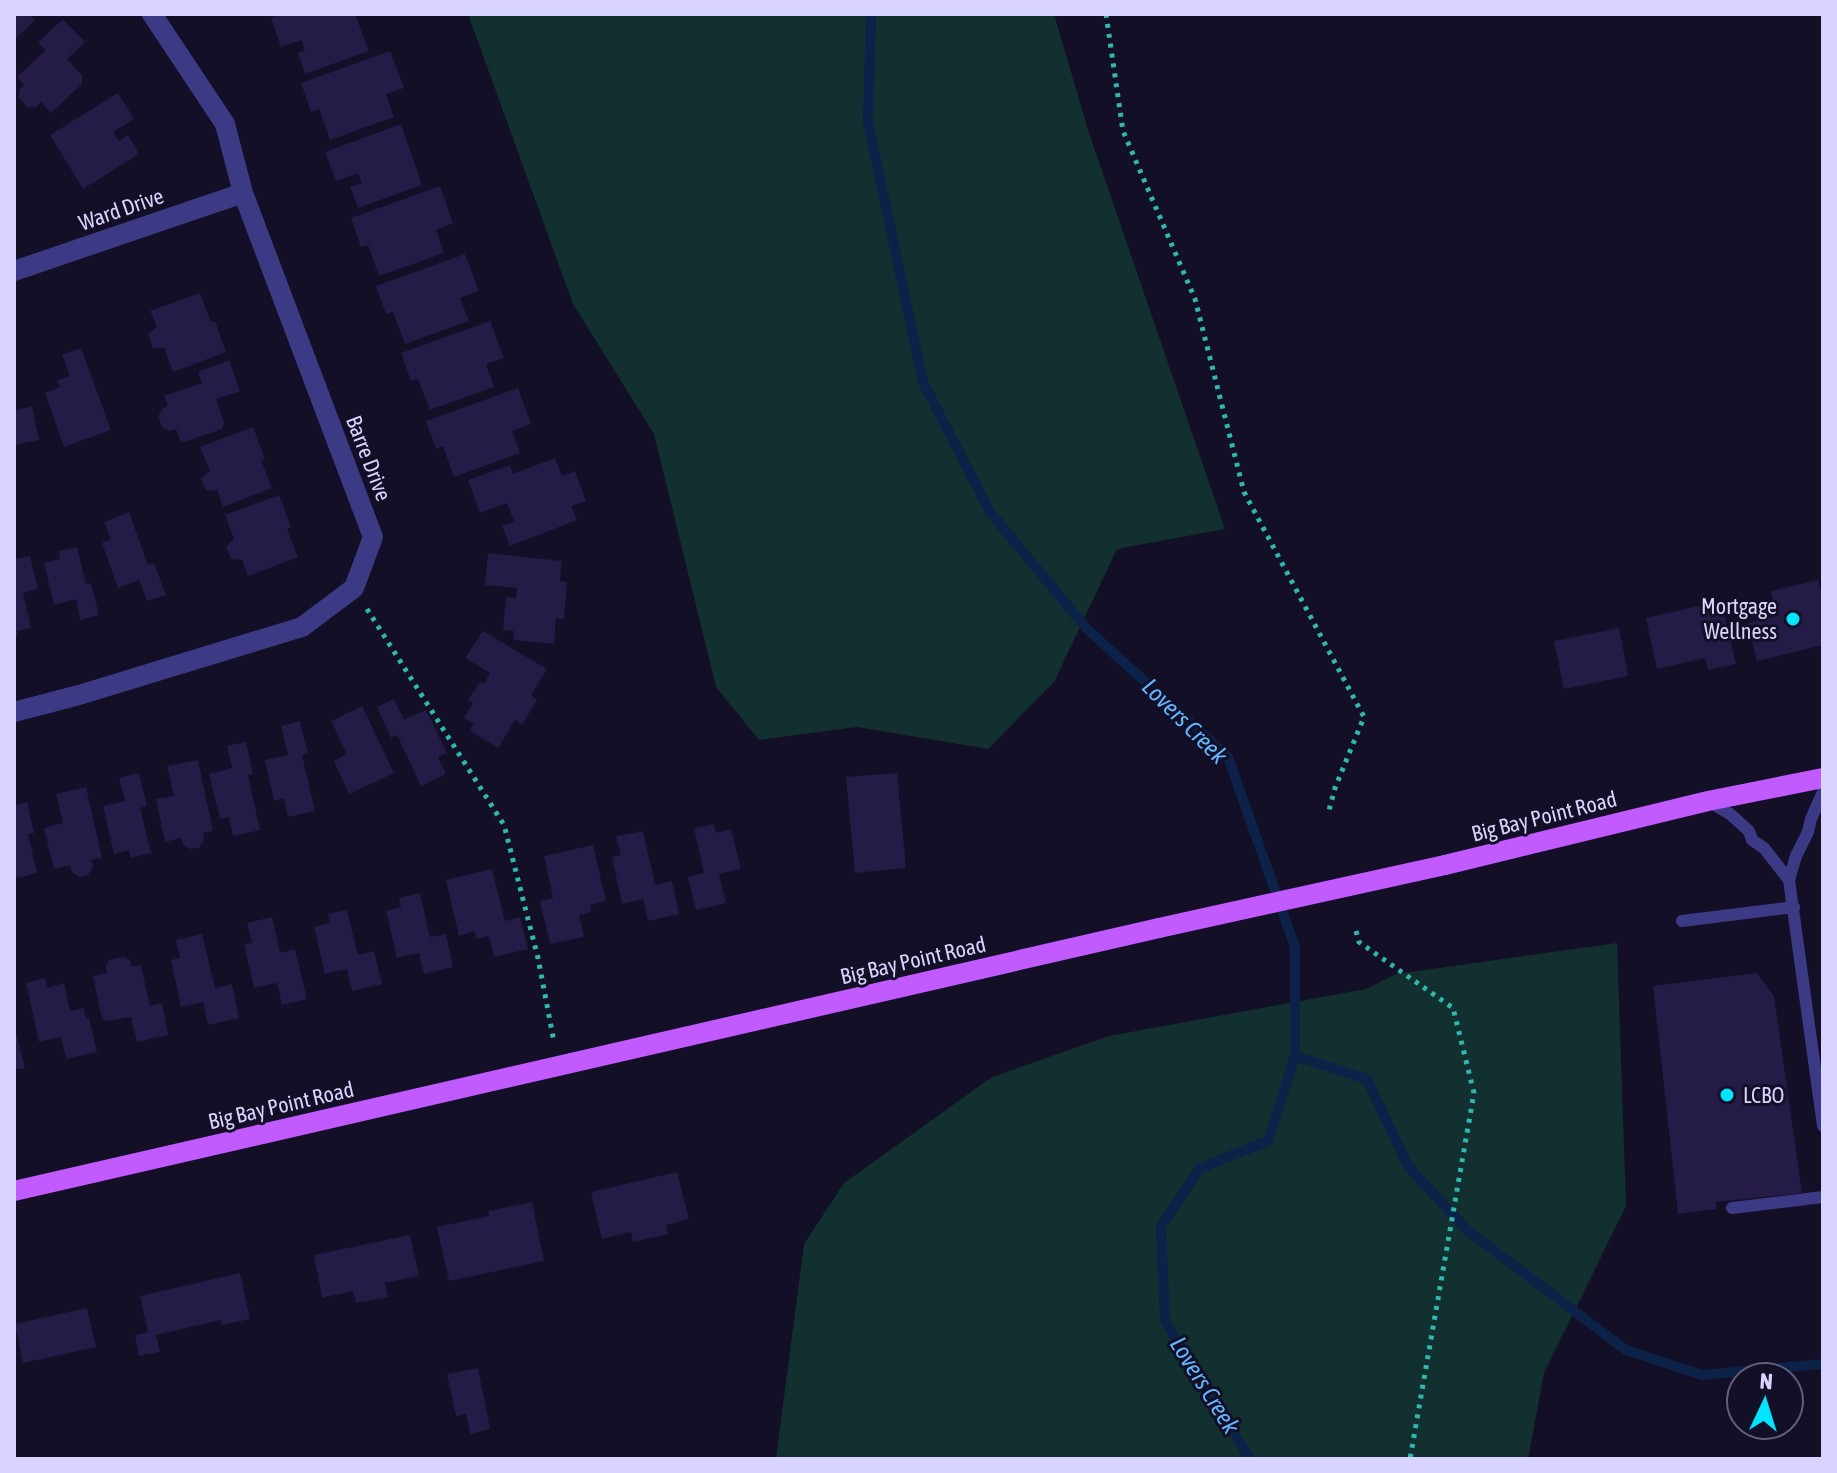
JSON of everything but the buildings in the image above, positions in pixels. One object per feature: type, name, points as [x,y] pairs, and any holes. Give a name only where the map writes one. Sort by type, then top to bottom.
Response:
[{"type":"main road","name":"Big Bay Point Road","points":[[14,1191],[1445,865],[1708,801],[1823,778]]},
{"type":"street","name":"Barre Drive","points":[[152,14],[225,124],[243,193],[373,537],[354,588]]},
{"type":"street","name":"Ward Drive","points":[[14,271],[243,193]]},
{"type":"street","points":[[14,712],[302,627],[354,588]]},
{"type":"lane","points":[[1823,792],[1789,880],[1823,1126]]},
{"type":"lane","points":[[1708,801],[1730,814],[1749,831],[1752,840],[1764,848],[1789,880]]},
{"type":"lane","points":[[1682,921],[1794,907]]},
{"type":"lane","points":[[1732,1208],[1823,1197]]},
{"type":"path","points":[[1106,14],[1123,131],[1195,299],[1244,492],[1364,717],[1335,788],[1328,814]]},
{"type":"path","points":[[354,588],[504,825],[538,958],[558,1066]]},
{"type":"path","points":[[1356,931],[1359,942],[1453,1008],[1474,1093],[1410,1459]]},
{"type":"green space","points":[[468,14],[1054,14],[1088,130],[1225,529],[1117,549],[1054,682],[988,749],[857,727],[759,740],[716,687],[654,434],[573,304]]},
{"type":"green space","points":[[1617,943],[1626,1206],[1544,1373],[1528,1459],[776,1459],[804,1244],[844,1183],[992,1077],[1109,1036],[1366,989],[1396,974]]},
{"type":"waterway","name":"Lovers Creek","points":[[871,14],[868,122],[923,382],[990,512],[1086,628],[1228,757],[1295,947],[1295,1056],[1268,1141],[1200,1168],[1161,1226],[1165,1321],[1250,1459]]},
{"type":"waterway","points":[[1295,1056],[1367,1079],[1408,1166],[1467,1230],[1626,1350],[1702,1375],[1823,1364]]},
{"type":"place","name":"Mortgage Wellness","points":[[1793,619]]},
{"type":"place","name":"LCBO","points":[[1727,1095]]}]
